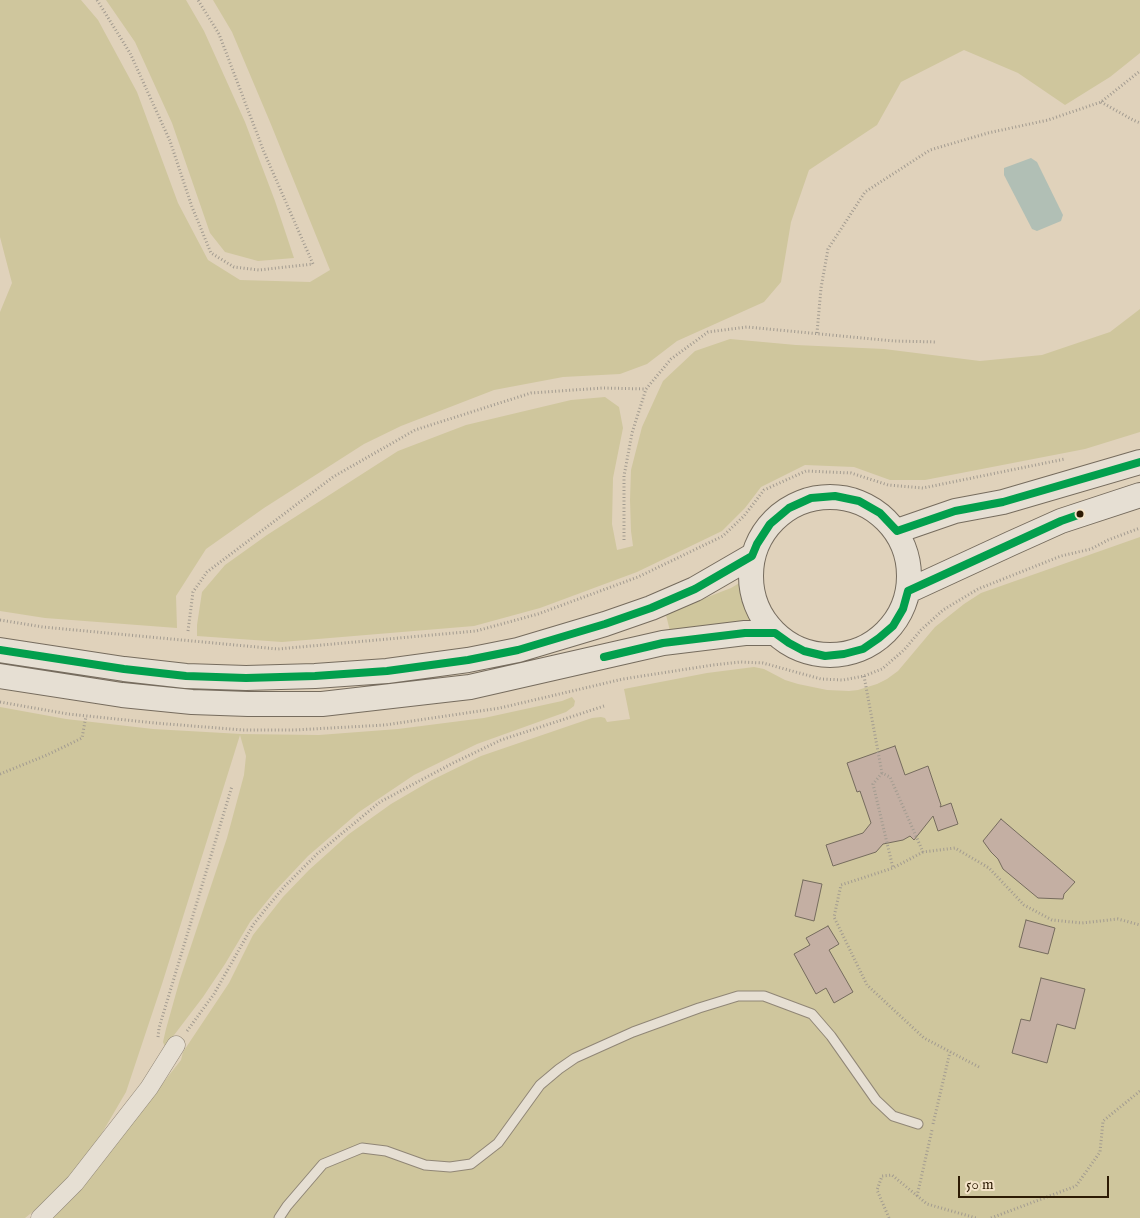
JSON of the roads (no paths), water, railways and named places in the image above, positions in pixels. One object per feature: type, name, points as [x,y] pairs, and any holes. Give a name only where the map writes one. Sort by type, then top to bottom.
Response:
[{"type":"main road","points":[[897,531],[955,512],[1003,502],[1140,462]]},
{"type":"main road","points":[[908,592],[1061,521],[1140,495]]},
{"type":"main road","points":[[835,496],[859,501],[880,513],[897,531],[906,550],[910,570],[908,592],[903,609],[893,626],[879,638],[863,649],[825,656],[804,651],[789,643],[769,627],[758,609],[752,589],[750,572],[752,556],[757,544],[770,524],[788,508],[811,498],[835,496]]},
{"type":"main road","points":[[0,650],[124,669],[186,676],[246,678],[387,671],[468,660],[518,650],[605,624],[651,608],[695,589],[752,556]]},
{"type":"main road","points":[[0,676],[122,695],[192,702],[322,704],[470,687],[664,643],[745,633],[775,633]]},
{"type":"street","points":[[40,1218],[75,1183],[148,1088],[176,1045]]},
{"type":"lane","points":[[279,1218],[323,1164],[362,1148],[386,1151],[425,1165],[450,1167],[471,1164],[498,1143],[540,1085],[576,1058],[633,1032],[738,996],[764,996],[812,1014],[831,1036],[876,1100],[893,1116],[918,1124]]}]
